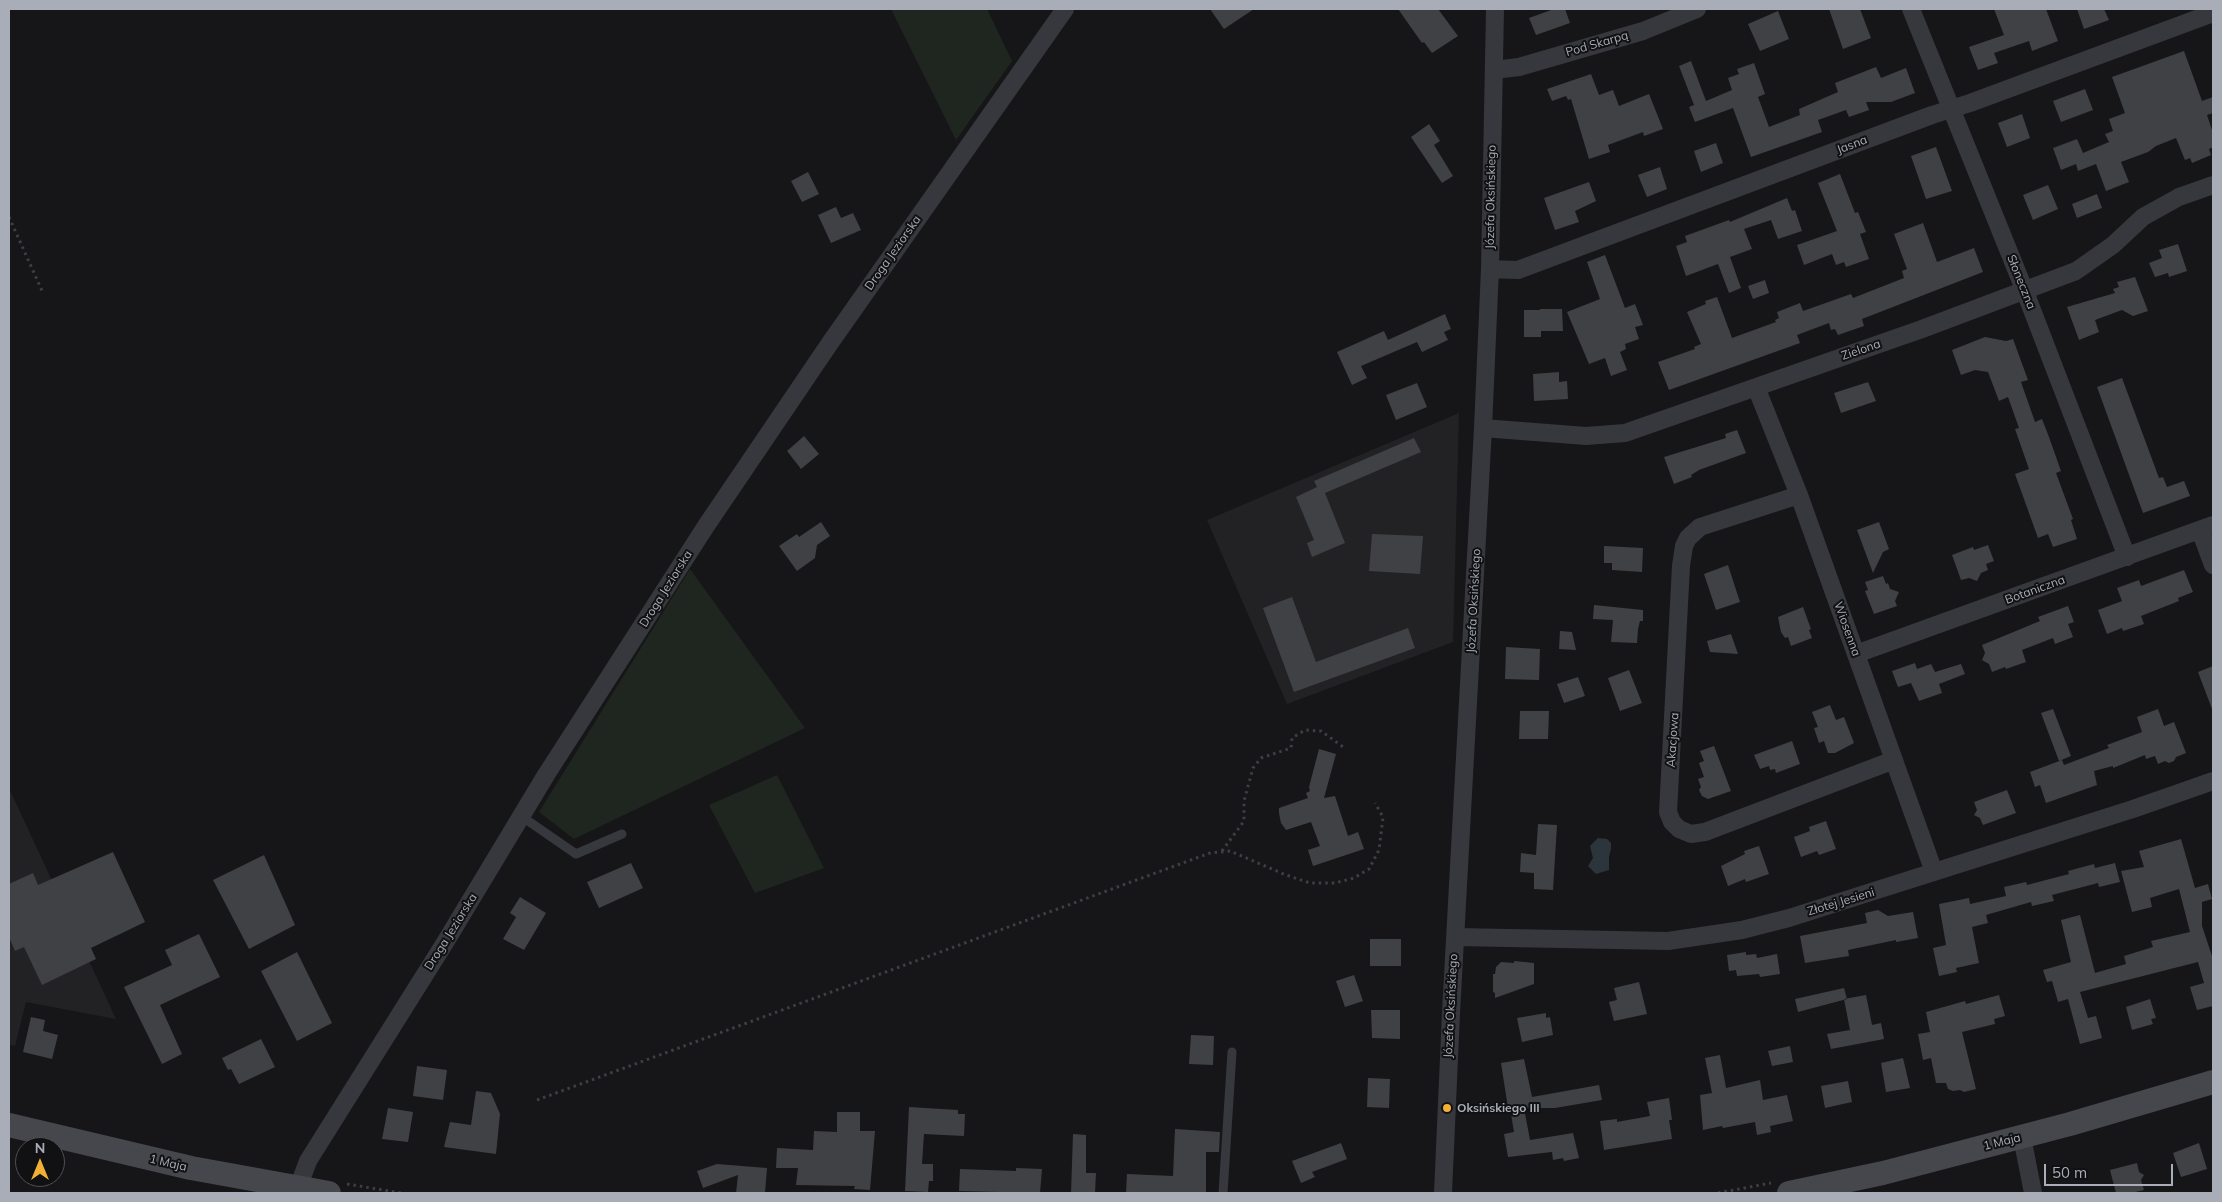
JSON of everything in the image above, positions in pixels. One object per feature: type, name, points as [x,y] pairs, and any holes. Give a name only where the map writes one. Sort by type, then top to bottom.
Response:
[{"type":"main road","name":"1 Maja","points":[[1788,1193],[1883,1173],[2022,1137],[2213,1082]]},
{"type":"main road","name":"1 Maja","points":[[9,1126],[191,1168],[329,1193]]},
{"type":"street","name":"Droga Jeziorska","points":[[298,1188],[308,1161],[521,816],[706,526],[830,343],[1065,9]]},
{"type":"street","name":"Józefa Oksińskiego","points":[[1444,1193],[1455,937],[1490,269],[1495,9]]},
{"type":"street","name":"Pod Skarpą","points":[[1494,70],[1520,67],[1643,31],[1698,9]]},
{"type":"street","name":"Słoneczna","points":[[1911,9],[2024,289],[2126,557]]},
{"type":"street","name":"Jasna","points":[[1490,269],[1518,270],[1950,108],[1970,103],[2213,14]]},
{"type":"street","name":"Zielona","points":[[1483,428],[1586,436],[1616,434],[1645,426],[1922,329],[2076,271],[2113,245],[2143,217],[2178,197],[2213,185]]},
{"type":"street","name":"Wiosenna","points":[[1756,387],[1799,495],[1934,872]]},
{"type":"street","name":"Akacjowa","points":[[1799,495],[1700,527],[1688,538],[1684,546],[1681,566],[1668,812],[1672,822],[1679,829],[1691,834],[1705,832],[1894,760]]},
{"type":"street","name":"Botaniczna","points":[[1856,654],[2207,527]]},
{"type":"street","points":[[2207,527],[2213,565]]},
{"type":"street","name":"Złotej Jesieni","points":[[1455,937],[1616,942],[1668,941],[1710,936],[1789,918],[2133,809],[2213,780]]},
{"type":"street","points":[[2022,1137],[2033,1193]]},
{"type":"lane","points":[[521,816],[576,854],[622,834]]},
{"type":"lane","points":[[1223,1193],[1232,1052]]},
{"type":"path","points":[[9,217],[43,293]]},
{"type":"path","points":[[1221,852],[1244,821],[1244,801],[1253,768],[1261,758],[1291,748],[1292,738],[1305,730],[1321,731],[1346,749]]},
{"type":"path","points":[[537,1100],[1210,853],[1230,851],[1310,883],[1334,883],[1354,878],[1369,869],[1379,850],[1383,817],[1375,803]]},
{"type":"shaded area","points":[[891,9],[987,9],[1012,61],[956,140]]},
{"type":"shaded area","points":[[1459,413],[1453,642],[1287,704],[1207,520]]},
{"type":"shaded area","points":[[690,569],[805,728],[574,839],[539,812]]},
{"type":"shaded area","points":[[777,775],[824,868],[755,893],[709,805]]},
{"type":"shaded area","points":[[9,788],[116,1019],[26,1002],[15,1046],[9,1044]]},
{"type":"shaded area","points":[[1598,838],[1607,839],[1611,843],[1611,849],[1609,870],[1596,874],[1588,866],[1593,858],[1590,846]]},
{"type":"building","points":[[1210,9],[1254,9],[1224,29]]},
{"type":"building","points":[[1398,9],[1438,9],[1458,36],[1432,53],[1424,42],[1422,43]]},
{"type":"building","points":[[1554,9],[1565,9],[1570,23],[1536,35],[1529,18]]},
{"type":"building","points":[[1829,9],[1860,9],[1871,38],[1843,49]]},
{"type":"building","points":[[1994,9],[2046,9],[2058,41],[2032,51],[2029,41],[1994,53],[1998,63],[1978,70],[1969,47],[2004,35]]},
{"type":"building","points":[[2077,9],[2104,9],[2109,20],[2084,29]]},
{"type":"building","points":[[1778,11],[1789,39],[1760,51],[1748,24]]},
{"type":"building","points":[[2184,51],[2202,101],[2213,97],[2213,113],[2207,115],[2213,133],[2213,147],[2209,149],[2211,155],[2192,163],[2190,158],[2185,160],[2176,138],[2156,146],[2148,152],[2121,162],[2129,182],[2106,191],[2096,164],[2078,171],[2076,164],[2061,170],[2053,148],[2077,139],[2083,153],[2109,142],[2105,134],[2113,131],[2109,119],[2125,113],[2112,77]]},
{"type":"building","points":[[1691,61],[1706,101],[1732,90],[1728,78],[1739,74],[1737,69],[1754,63],[1765,94],[1758,97],[1769,127],[1800,115],[1799,109],[1838,92],[1835,83],[1876,67],[1881,78],[1906,68],[1915,93],[1891,102],[1866,102],[1869,110],[1849,117],[1846,110],[1818,120],[1822,132],[1751,157],[1733,108],[1695,122],[1689,107],[1694,105],[1679,66]]},
{"type":"building","points":[[1591,74],[1599,95],[1613,90],[1619,106],[1649,94],[1663,129],[1644,136],[1643,132],[1608,145],[1610,152],[1589,159],[1571,99],[1568,100],[1566,96],[1552,101],[1547,89]]},
{"type":"building","points":[[2085,89],[2093,110],[2061,122],[2053,101]]},
{"type":"building","points":[[2022,114],[2030,138],[2007,147],[1998,123]]},
{"type":"building","points":[[1429,124],[1440,141],[1434,145],[1453,176],[1442,183],[1411,137]]},
{"type":"building","points":[[1716,143],[1723,163],[1701,172],[1694,151]]},
{"type":"building","points":[[1936,147],[1952,191],[1926,199],[1911,156]]},
{"type":"building","points":[[1660,167],[1667,189],[1647,197],[1638,175]]},
{"type":"building","points":[[808,172],[819,194],[802,202],[791,181]]},
{"type":"building","points":[[1840,174],[1855,213],[1858,212],[1866,232],[1860,234],[1869,259],[1846,267],[1844,262],[1836,265],[1832,254],[1804,265],[1797,245],[1837,231],[1818,183]]},
{"type":"building","points":[[1589,182],[1596,201],[1575,211],[1579,222],[1555,230],[1544,198]]},
{"type":"building","points":[[2048,185],[2058,209],[2033,220],[2023,195]]},
{"type":"building","points":[[2097,194],[2102,208],[2077,218],[2072,204]]},
{"type":"building","points":[[1787,198],[1792,211],[1795,210],[1802,231],[1778,239],[1771,220],[1744,229],[1752,249],[1730,257],[1741,288],[1729,293],[1718,264],[1686,276],[1676,246],[1687,242],[1685,236],[1729,220],[1730,222]]},
{"type":"building","points":[[836,207],[841,218],[853,213],[861,230],[831,243],[818,215]]},
{"type":"building","points":[[1923,223],[1937,262],[1974,248],[1983,272],[1862,319],[1864,326],[1838,335],[1835,329],[1831,330],[1829,323],[1797,335],[1800,343],[1669,390],[1658,362],[1695,349],[1694,347],[1701,344],[1687,312],[1706,304],[1705,301],[1717,297],[1732,338],[1776,322],[1775,320],[1779,318],[1777,312],[1800,303],[1803,311],[1851,294],[1853,298],[1904,278],[1902,271],[1907,269],[1894,234]]},
{"type":"building","points":[[2178,244],[2187,271],[2169,277],[2168,273],[2155,277],[2149,263],[2162,258],[2159,250]]},
{"type":"building","points":[[1605,255],[1625,308],[1635,304],[1643,325],[1635,327],[1639,339],[1625,344],[1626,349],[1620,352],[1627,370],[1611,376],[1605,358],[1589,364],[1567,312],[1600,299],[1587,262]]},
{"type":"building","points":[[2135,277],[2148,311],[2133,316],[2122,310],[2095,320],[2099,332],[2079,340],[2067,307],[2115,293],[2113,289],[2119,287],[2117,282]]},
{"type":"building","points":[[1765,280],[1769,293],[1753,299],[1748,286]]},
{"type":"building","points":[[1562,309],[1563,331],[1541,331],[1541,337],[1524,337],[1524,310]]},
{"type":"building","points":[[1445,314],[1451,329],[1444,332],[1448,340],[1422,352],[1417,342],[1361,366],[1367,378],[1352,385],[1337,352],[1384,331],[1388,340]]},
{"type":"building","points":[[1985,337],[2006,341],[2013,339],[2028,380],[2021,382],[2035,422],[2042,419],[2061,471],[2056,473],[2073,519],[2071,520],[2077,539],[2053,547],[2048,534],[2038,538],[2015,474],[2029,469],[2015,429],[2019,428],[2008,397],[1999,401],[1988,372],[1975,370],[1961,375],[1952,350]]},
{"type":"building","points":[[1559,372],[1559,382],[1567,381],[1568,399],[1534,401],[1533,374]]},
{"type":"building","points":[[2122,378],[2159,478],[2163,477],[2167,487],[2184,481],[2190,496],[2143,513],[2097,387]]},
{"type":"building","points":[[1868,382],[1876,401],[1841,413],[1834,393]]},
{"type":"building","points":[[1417,383],[1427,407],[1396,420],[1386,395]]},
{"type":"building","points":[[1737,430],[1746,453],[1699,470],[1691,475],[1692,477],[1674,484],[1664,457],[1726,438],[1725,434]]},
{"type":"building","points":[[804,436],[819,454],[801,469],[787,451]]},
{"type":"building","points":[[1414,438],[1421,452],[1325,493],[1345,543],[1312,557],[1307,543],[1314,540],[1296,497],[1317,487],[1314,481]]},
{"type":"building","points":[[821,522],[830,536],[817,545],[815,558],[797,571],[779,546],[797,534],[799,537]]},
{"type":"building","points":[[1879,522],[1889,549],[1883,552],[1873,573],[1857,530]]},
{"type":"building","points":[[1372,534],[1423,536],[1420,574],[1369,571]]},
{"type":"building","points":[[1988,545],[1994,561],[1986,564],[1988,570],[1981,573],[1977,581],[1969,578],[1961,580],[1952,555],[1973,547],[1974,550]]},
{"type":"building","points":[[1604,546],[1643,548],[1642,572],[1612,570],[1612,563],[1604,563]]},
{"type":"building","points":[[1728,565],[1740,602],[1716,610],[1704,574]]},
{"type":"building","points":[[2184,570],[2193,592],[2178,598],[2179,601],[2141,616],[2144,624],[2123,631],[2122,628],[2107,634],[2098,610],[2122,601],[2117,588],[2139,580],[2141,586]]},
{"type":"building","points":[[1883,576],[1890,589],[1899,592],[1895,601],[1897,606],[1874,614],[1865,591],[1868,590],[1865,582]]},
{"type":"building","points":[[1292,597],[1316,662],[1408,628],[1415,648],[1294,692],[1263,608]]},
{"type":"building","points":[[1594,605],[1643,610],[1643,621],[1640,621],[1637,643],[1611,642],[1613,620],[1593,619]]},
{"type":"building","points":[[2068,606],[2074,622],[2068,624],[2073,637],[2055,644],[2053,638],[2022,650],[2026,662],[2006,669],[2005,667],[1992,672],[1989,664],[1982,660],[1985,653],[1982,645],[2040,621],[2038,617]]},
{"type":"building","points":[[1803,607],[1811,629],[1809,630],[1812,638],[1791,646],[1788,637],[1785,638],[1781,632],[1778,617]]},
{"type":"building","points":[[1560,631],[1572,632],[1576,650],[1559,649]]},
{"type":"building","points":[[1731,634],[1738,654],[1710,652],[1707,641]]},
{"type":"building","points":[[1506,647],[1540,649],[1539,680],[1505,679]]},
{"type":"building","points":[[1915,663],[1917,669],[1931,664],[1935,672],[1961,664],[1965,674],[1939,684],[1942,693],[1919,701],[1911,683],[1898,687],[1892,671]]},
{"type":"building","points":[[2213,666],[2213,709],[2212,709],[2198,672]]},
{"type":"building","points":[[1629,670],[1642,703],[1620,711],[1608,678]]},
{"type":"building","points":[[1578,677],[1585,696],[1564,703],[1557,684]]},
{"type":"building","points":[[1830,705],[1836,720],[1844,717],[1854,743],[1835,753],[1828,753],[1824,741],[1819,743],[1814,728],[1818,727],[1812,712]]},
{"type":"building","points":[[2053,709],[2071,756],[2059,761],[2041,713]]},
{"type":"building","points":[[2158,709],[2164,726],[2174,722],[2186,753],[2176,757],[2174,761],[2169,763],[2165,761],[2158,764],[2155,756],[2146,759],[2145,755],[2113,768],[2113,766],[2094,771],[2097,785],[2046,803],[2040,785],[2035,787],[2030,772],[2062,760],[2064,765],[2109,748],[2107,745],[2142,732],[2137,717]]},
{"type":"building","points":[[1520,711],[1549,711],[1548,739],[1519,739]]},
{"type":"building","points":[[1792,741],[1800,764],[1776,773],[1775,769],[1770,770],[1769,766],[1760,769],[1754,755]]},
{"type":"building","points":[[1714,746],[1731,791],[1708,799],[1702,796],[1699,790],[1701,787],[1698,779],[1704,777],[1699,763],[1704,761],[1700,751]]},
{"type":"building","points":[[1319,749],[1336,754],[1324,798],[1335,796],[1348,836],[1358,832],[1364,849],[1313,866],[1308,850],[1320,846],[1311,822],[1286,830],[1281,823],[1279,808],[1308,798],[1306,793],[1310,791],[1309,787]]},
{"type":"building","points":[[2007,790],[2016,813],[1983,825],[1980,818],[1974,815],[1977,810],[1974,802]]},
{"type":"building","points":[[1826,821],[1836,849],[1819,855],[1817,851],[1801,857],[1794,837],[1810,831],[1809,827]]},
{"type":"building","points":[[1538,824],[1557,825],[1553,890],[1534,889],[1534,873],[1520,872],[1521,853],[1536,855]]},
{"type":"building","points":[[2181,839],[2195,888],[2208,884],[2212,899],[2202,902],[2202,926],[2213,959],[2213,1006],[2197,1010],[2190,987],[2204,983],[2198,962],[2080,992],[2088,1018],[2096,1016],[2102,1038],[2080,1044],[2068,999],[2058,1002],[2052,981],[2047,982],[2043,970],[2071,962],[2061,920],[2080,915],[2095,973],[2126,964],[2124,956],[2153,947],[2151,941],[2190,932],[2179,889],[2150,898],[2152,907],[2132,912],[2121,871],[2144,867],[2139,851]]},
{"type":"building","points":[[1759,846],[1769,874],[1746,882],[1745,879],[1728,886],[1721,866],[1745,854],[1744,851]]},
{"type":"building","points":[[113,852],[145,922],[91,948],[96,959],[42,985],[24,947],[15,951],[9,937],[9,884],[33,873],[38,885]]},
{"type":"building","points":[[264,855],[295,925],[249,949],[213,880]]},
{"type":"building","points":[[631,863],[643,888],[599,908],[587,882]]},
{"type":"building","points":[[2115,863],[2120,882],[2099,887],[2098,883],[2052,895],[2054,901],[2032,906],[2031,902],[1986,915],[1988,923],[1972,927],[1979,963],[1956,968],[1957,972],[1939,976],[1933,948],[1946,945],[1939,904],[1969,898],[1970,904],[2006,896],[2004,887],[2026,882],[2027,885],[2069,874],[2068,871],[2094,864],[2095,868]]},
{"type":"building","points":[[520,897],[546,913],[524,950],[503,939],[516,917],[510,913]]},
{"type":"building","points":[[1878,910],[1888,916],[1913,912],[1918,938],[1896,942],[1896,940],[1848,950],[1849,956],[1805,963],[1800,936],[1867,923],[1865,913]]},
{"type":"building","points":[[199,934],[220,977],[160,1005],[182,1054],[162,1064],[124,987],[172,965],[165,950]]},
{"type":"building","points":[[1370,939],[1401,939],[1401,966],[1370,966]]},
{"type":"building","points":[[297,952],[332,1023],[297,1041],[261,971]]},
{"type":"building","points":[[1746,952],[1746,955],[1756,954],[1757,958],[1777,954],[1780,974],[1760,977],[1759,974],[1737,976],[1736,970],[1729,971],[1727,955]]},
{"type":"building","points":[[1514,961],[1534,963],[1534,984],[1495,998],[1493,974],[1495,974],[1496,967],[1501,962],[1514,963]]},
{"type":"building","points":[[1354,975],[1363,1001],[1345,1007],[1336,981]]},
{"type":"building","points":[[1639,982],[1647,1014],[1614,1021],[1609,1002],[1617,1000],[1614,988]]},
{"type":"building","points":[[1844,988],[1847,999],[1798,1012],[1795,999]]},
{"type":"building","points":[[1866,995],[1872,1025],[1881,1023],[1884,1039],[1831,1049],[1827,1034],[1850,1030],[1844,999]]},
{"type":"building","points":[[1999,995],[2005,1016],[1994,1019],[1995,1024],[1962,1032],[1976,1089],[1964,1092],[1960,1090],[1953,1091],[1948,1089],[1946,1083],[1936,1083],[1931,1058],[1923,1060],[1918,1034],[1930,1032],[1926,1012],[1965,1001],[1966,1004]]},
{"type":"building","points":[[2150,999],[2156,1018],[2151,1019],[2153,1024],[2132,1030],[2126,1007]]},
{"type":"building","points":[[1371,1010],[1400,1010],[1400,1039],[1372,1038]]},
{"type":"building","points":[[1546,1013],[1546,1018],[1550,1017],[1553,1035],[1522,1042],[1517,1018]]},
{"type":"building","points":[[31,1017],[45,1020],[43,1031],[58,1035],[52,1059],[23,1052]]},
{"type":"building","points":[[1191,1035],[1214,1036],[1213,1065],[1189,1064]]},
{"type":"building","points":[[261,1039],[275,1067],[239,1084],[231,1069],[228,1070],[222,1058]]},
{"type":"building","points":[[1790,1046],[1793,1062],[1772,1066],[1768,1051]]},
{"type":"building","points":[[1720,1055],[1726,1088],[1760,1080],[1763,1100],[1787,1095],[1793,1121],[1770,1126],[1771,1132],[1757,1135],[1755,1122],[1703,1130],[1700,1095],[1712,1093],[1705,1058]]},
{"type":"building","points":[[1903,1058],[1910,1088],[1886,1092],[1881,1063]]},
{"type":"building","points":[[1524,1059],[1532,1097],[1599,1085],[1602,1100],[1555,1108],[1524,1108],[1530,1140],[1573,1133],[1579,1158],[1564,1161],[1563,1158],[1553,1160],[1552,1152],[1508,1157],[1504,1134],[1514,1132],[1501,1063]]},
{"type":"building","points":[[417,1066],[447,1070],[443,1100],[413,1096]]},
{"type":"building","points":[[1368,1078],[1390,1079],[1389,1108],[1367,1107]]},
{"type":"building","points":[[1848,1081],[1852,1102],[1825,1108],[1821,1086]]},
{"type":"building","points":[[476,1091],[491,1093],[500,1114],[496,1154],[444,1147],[450,1122],[471,1125]]},
{"type":"building","points":[[1669,1098],[1672,1120],[1669,1120],[1672,1139],[1604,1150],[1600,1121],[1617,1119],[1617,1122],[1650,1116],[1647,1102]]},
{"type":"building","points":[[909,1107],[958,1110],[958,1114],[965,1114],[964,1136],[924,1134],[922,1164],[933,1164],[933,1181],[929,1181],[928,1192],[905,1191]]},
{"type":"building","points":[[388,1108],[413,1112],[408,1142],[382,1139]]},
{"type":"building","points":[[837,1112],[860,1112],[860,1131],[875,1131],[870,1190],[854,1189],[855,1186],[796,1185],[798,1168],[776,1168],[777,1148],[813,1150],[814,1131],[837,1132]]},
{"type":"building","points":[[1175,1129],[1220,1132],[1219,1152],[1206,1152],[1206,1193],[1126,1193],[1127,1174],[1173,1176]]},
{"type":"building","points":[[1073,1134],[1086,1135],[1086,1173],[1096,1173],[1095,1193],[1071,1193]]},
{"type":"building","points":[[1341,1143],[1347,1159],[1312,1172],[1315,1177],[1301,1183],[1292,1161]]},
{"type":"building","points":[[2199,1143],[2207,1169],[2181,1177],[2173,1153]]},
{"type":"building","points":[[2137,1163],[2139,1172],[2144,1175],[2141,1180],[2144,1190],[2131,1193],[2116,1193],[2110,1170]]},
{"type":"building","points":[[717,1164],[767,1168],[765,1193],[736,1193],[738,1175],[703,1188],[697,1171]]},
{"type":"building","points":[[1016,1168],[1042,1169],[1040,1193],[959,1191],[960,1169],[1016,1171]]},
{"type":"place","name":"Oksińskiego III","points":[[1447,1108]]}]
